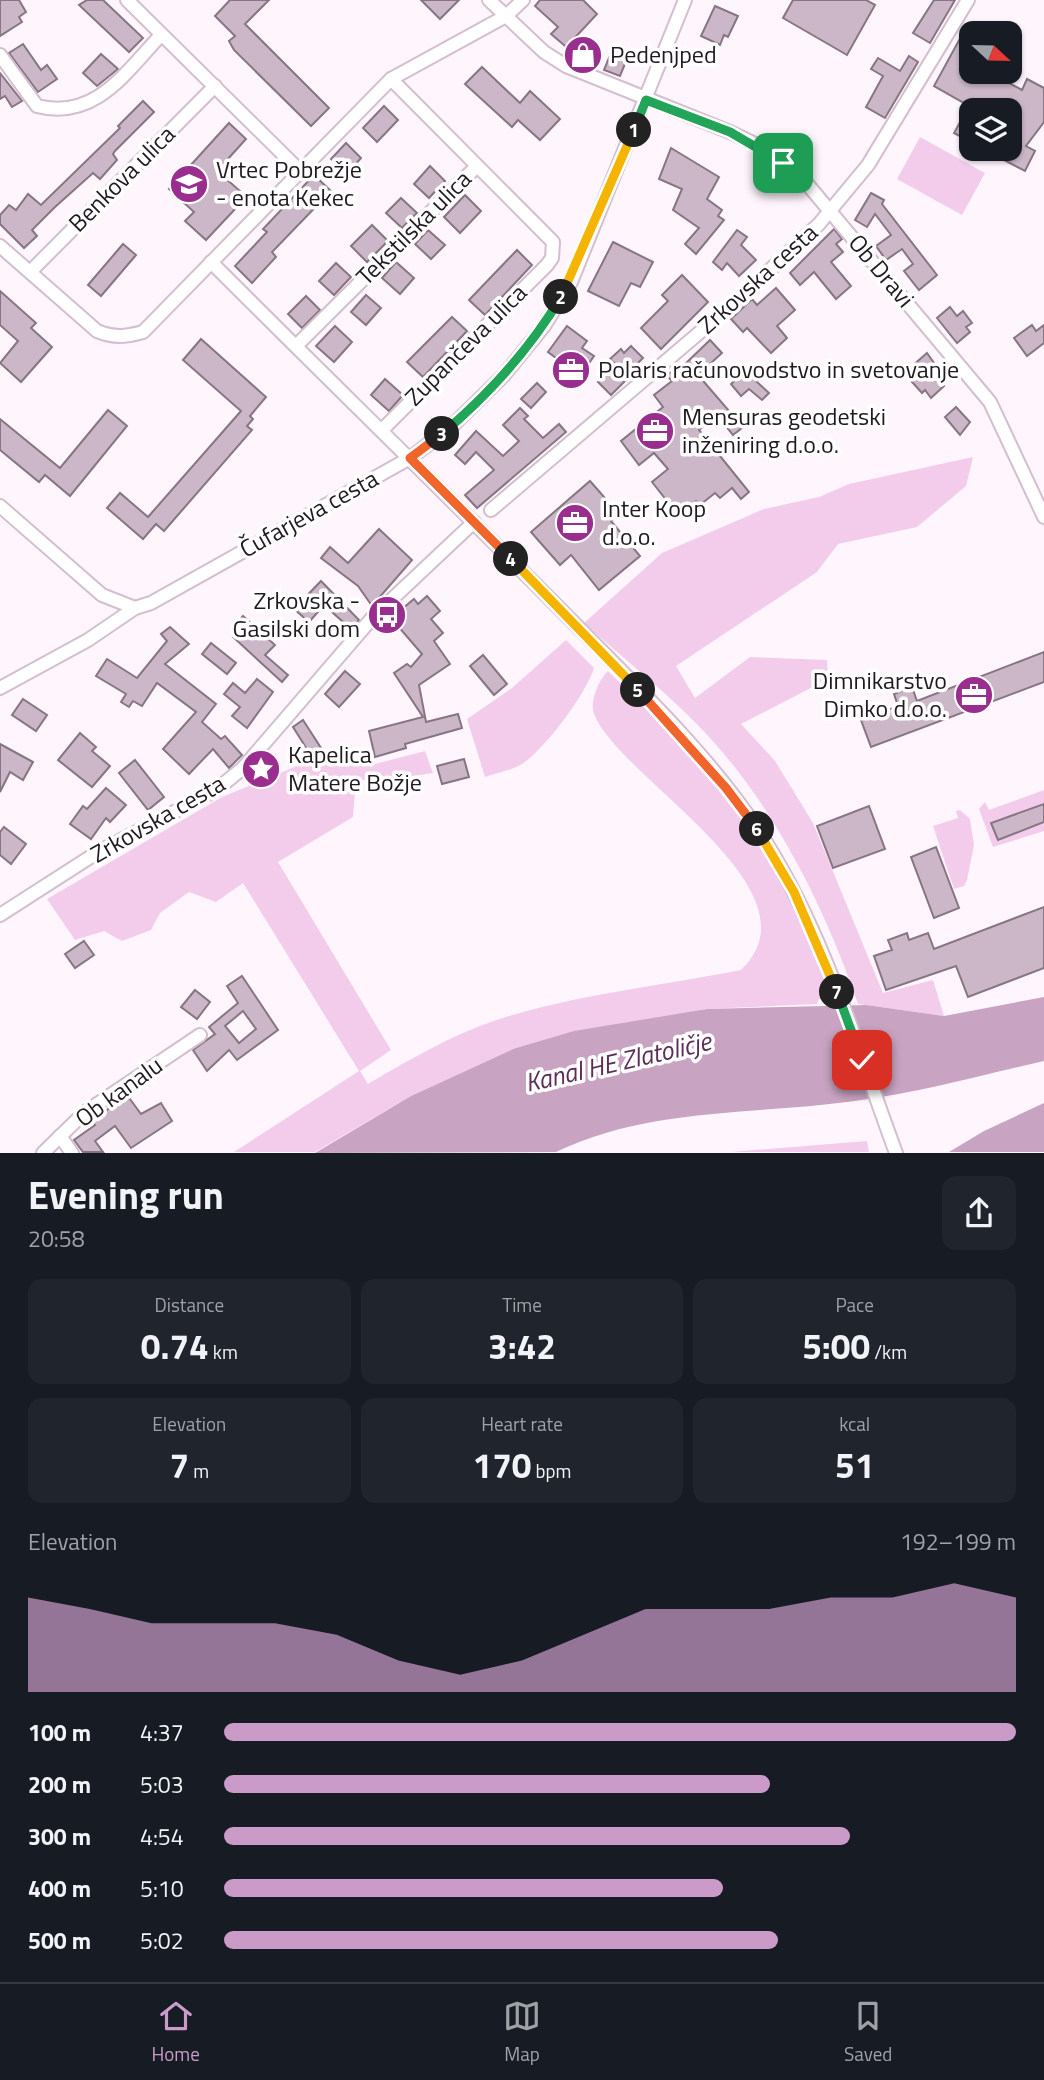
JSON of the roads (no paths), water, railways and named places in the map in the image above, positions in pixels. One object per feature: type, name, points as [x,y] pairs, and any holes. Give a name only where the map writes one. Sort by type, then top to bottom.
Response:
[{"type":"street","points":[[127,0],[301,172]]},
{"type":"street","name":"Ob Dravi","points":[[489,0],[544,52],[566,66],[763,148],[808,185],[990,402],[1044,517]]},
{"type":"street","points":[[0,246],[97,331],[111,337],[126,337],[142,332],[391,79],[506,16],[523,0]]},
{"type":"street","name":"Čufarjeva cesta","points":[[0,688],[88,640],[135,608],[151,603],[410,458],[478,402],[544,326],[571,282],[685,0]]},
{"type":"street","name":"Zrkovska cesta","points":[[491,510],[740,298],[831,210],[868,165],[968,0]]},
{"type":"street","points":[[0,55],[37,106],[84,105],[103,96],[161,35]]},
{"type":"street","name":"Tekstilska ulica","points":[[296,346],[476,167],[391,79]]},
{"type":"street","name":"Benkova ulica","points":[[30,272],[215,86]]},
{"type":"street","name":"Zupančeva ulica","points":[[382,430],[552,258],[553,242],[476,167]]},
{"type":"street","points":[[211,261],[583,633],[726,788],[765,839],[794,892],[828,968],[895,1153]]},
{"type":"street","points":[[0,506],[102,595],[135,608]]},
{"type":"street","name":"Zrkovska cesta","points":[[0,915],[98,852],[216,790],[243,768],[373,617],[474,522]]},
{"type":"street","name":"Ob kanalu","points":[[43,1153],[84,1113],[200,1035]]},
{"type":"street","points":[[60,1136],[72,1153]]},
{"type":"water","name":"Kanal HE Zlatoličje","points":[[1044,997],[1044,1061],[926,1089],[855,1101],[665,1120],[591,1137],[556,1152],[315,1153],[411,1096],[513,1049],[574,1031],[707,1009],[866,1005],[944,1016]]},
{"type":"water","points":[[1044,1103],[1044,1152],[949,1152],[984,1131]]},
{"type":"place","name":"Pedenjped","points":[[583,55]]},
{"type":"place","name":"Vrtec Pobrežje - enota Kekec","points":[[189,184]]},
{"type":"place","name":"Polaris računovodstvo in svetovanje","points":[[571,370]]},
{"type":"place","name":"Mensuras geodetski inženiring d.o.o.","points":[[655,431]]},
{"type":"place","name":"Inter Koop d.o.o.","points":[[575,523]]},
{"type":"place","name":"Zrkovska - Gasilski dom","points":[[387,615]]},
{"type":"place","name":"Dimnikarstvo Dimko d.o.o.","points":[[974,695]]},
{"type":"place","name":"Kapelica Matere Božje","points":[[261,769]]}]
